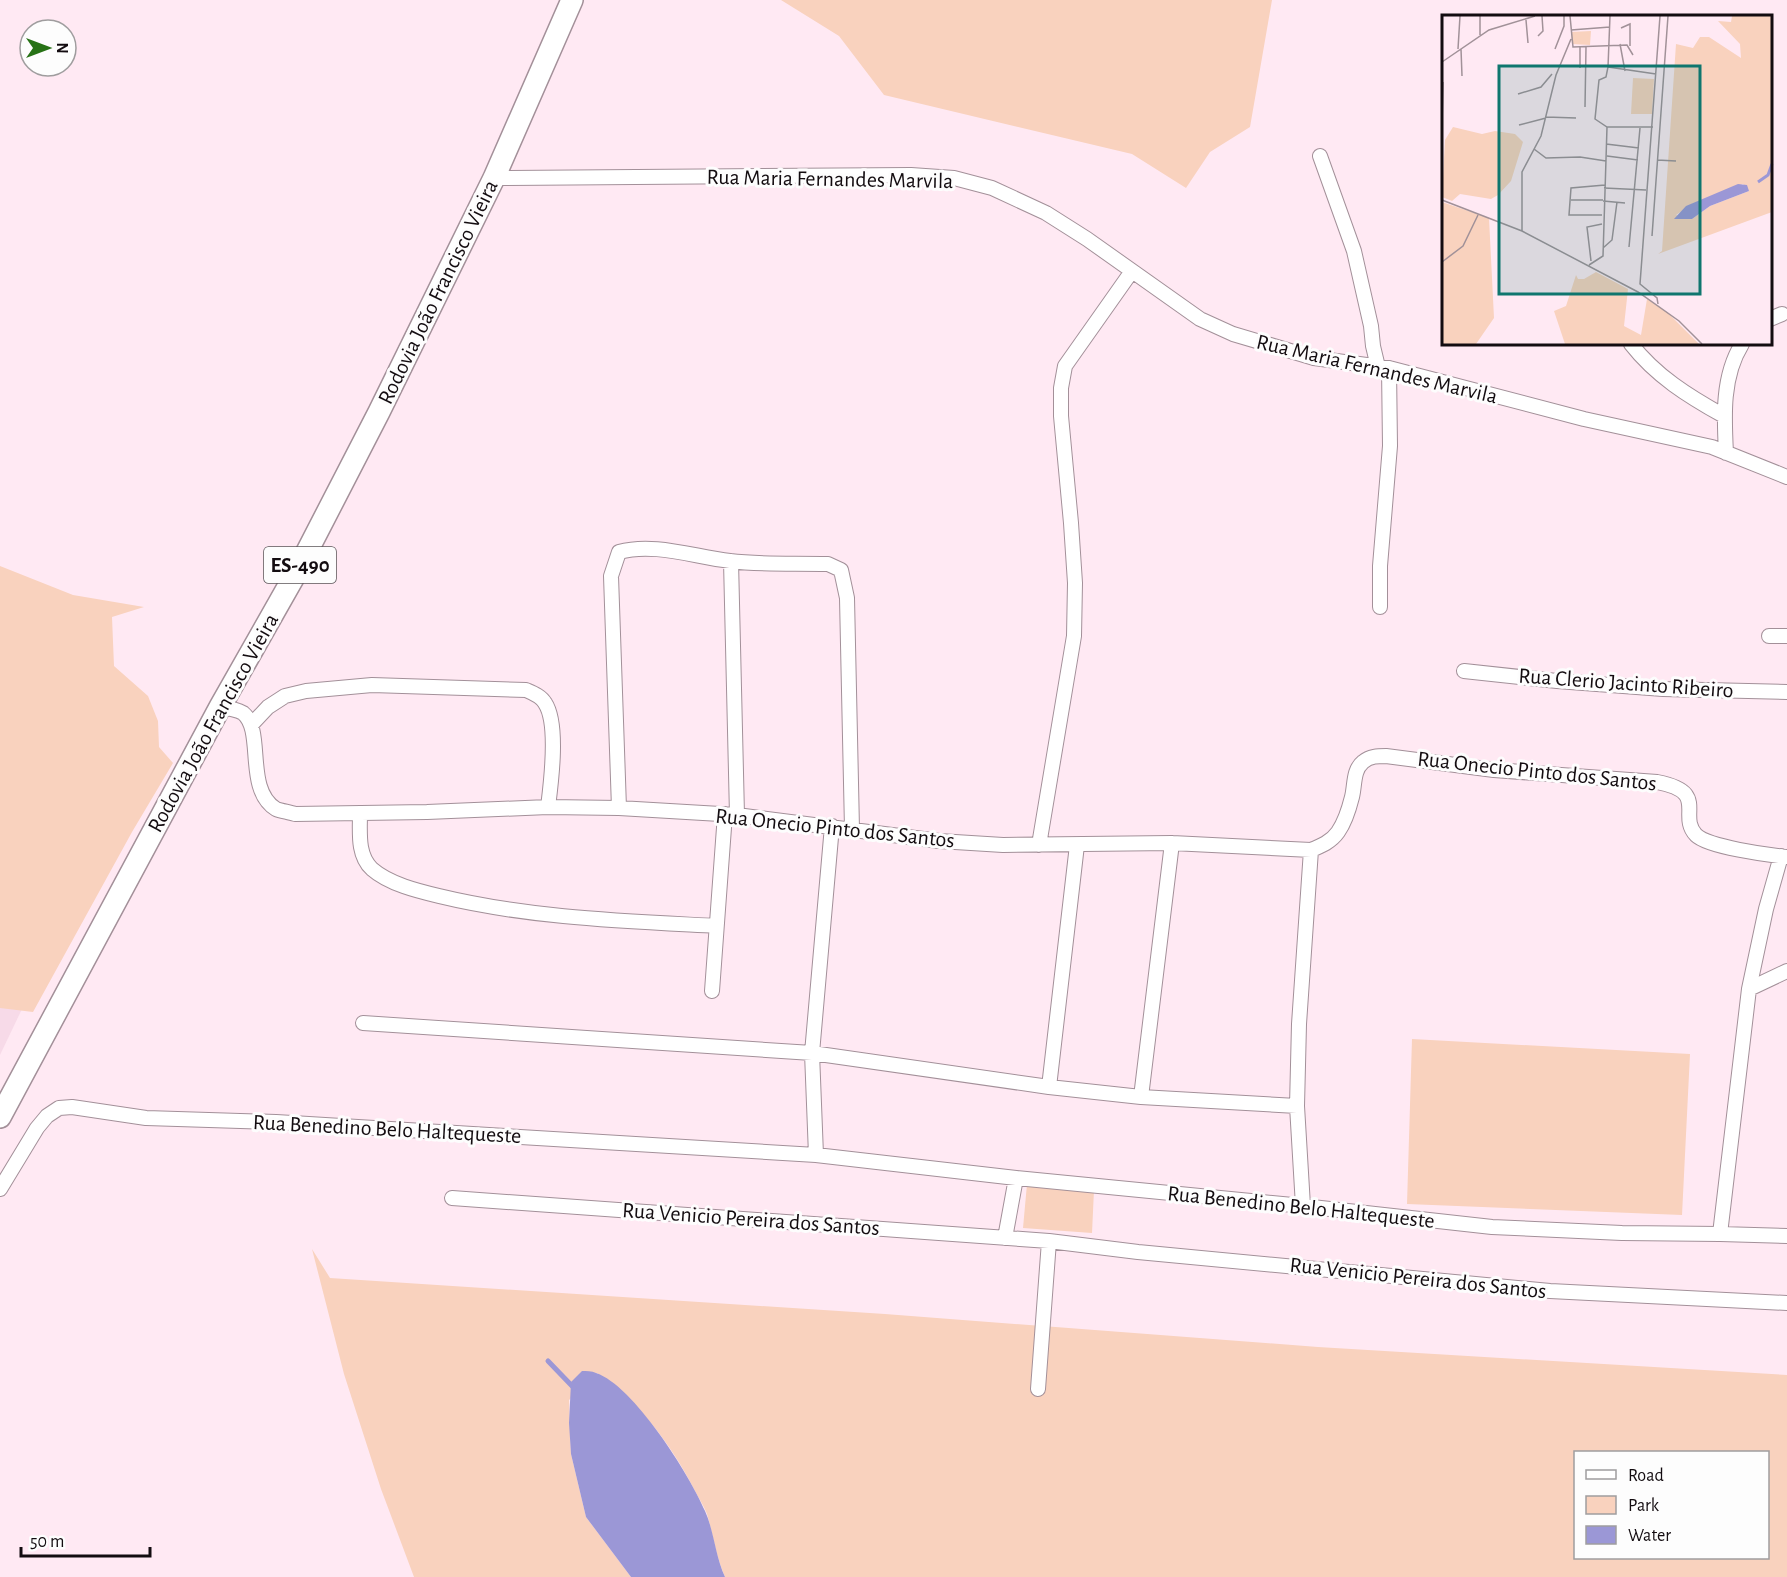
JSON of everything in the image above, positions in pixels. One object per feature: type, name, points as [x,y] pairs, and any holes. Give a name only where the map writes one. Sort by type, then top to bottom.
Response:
[{"type":"main road","name":"Rodovia João Francisco Vieira","points":[[0,1117],[220,707],[296,573],[380,412],[494,178],[572,0]]},
{"type":"street","points":[[1320,156],[1354,251],[1371,326],[1373,346],[1384,368],[1390,446],[1380,566],[1380,607]]},
{"type":"street","name":"Rua Maria Fernandes Marvila","points":[[494,178],[911,175],[954,178],[992,188],[1046,213],[1087,239],[1200,319],[1233,334],[1314,358],[1384,368],[1584,419],[1713,447],[1787,477]]},
{"type":"street","points":[[1038,845],[1074,636],[1075,583],[1061,416],[1061,388],[1065,366],[1132,271]]},
{"type":"street","points":[[1632,345],[1669,383],[1724,416]]},
{"type":"street","points":[[1726,453],[1724,416],[1728,380],[1733,359],[1741,345]]},
{"type":"street","points":[[619,808],[611,576],[619,552],[646,548],[731,561],[828,564],[840,570],[847,598],[852,829]]},
{"type":"street","points":[[712,991],[716,926],[731,815],[731,561]]},
{"type":"street","points":[[1769,636],[1787,636]]},
{"type":"street","name":"Rua Clerio Jacinto Ribeiro","points":[[1464,671],[1663,689],[1787,692]]},
{"type":"street","points":[[220,707],[234,709],[243,714],[252,724],[268,707],[285,696],[306,691],[372,685],[526,690],[537,695],[546,704],[551,718],[552,778],[548,807]]},
{"type":"street","name":"Rua Onecio Pinto dos Santos","points":[[252,724],[255,762],[266,800],[277,809],[295,814],[548,807],[619,808],[731,815],[939,841],[1038,845],[1172,843],[1311,850],[1326,844],[1338,833],[1346,817],[1356,772],[1362,762],[1373,757],[1386,756],[1494,770],[1673,785],[1682,790],[1687,797],[1693,831],[1698,838],[1725,846],[1784,857],[1766,909],[1749,988],[1720,1234]]},
{"type":"street","points":[[360,813],[360,846],[371,868],[382,876],[417,890],[482,906],[547,915],[716,926]]},
{"type":"street","points":[[816,1155],[812,1053],[832,826]]},
{"type":"street","points":[[1141,1097],[1172,843]]},
{"type":"street","points":[[1048,1087],[1077,845]]},
{"type":"street","points":[[1303,1206],[1297,1106],[1299,1024],[1311,850]]},
{"type":"street","points":[[1749,988],[1787,971]]},
{"type":"street","points":[[363,1023],[812,1053],[1048,1087],[1141,1097],[1297,1106]]},
{"type":"street","name":"Rua Benedino Belo Haltequeste","points":[[0,1189],[37,1128],[47,1116],[59,1108],[72,1107],[146,1119],[321,1124],[816,1155],[1492,1227],[1634,1234],[1787,1236]]},
{"type":"street","points":[[1005,1238],[1016,1178]]},
{"type":"street","name":"Rua Venicio Pereira dos Santos","points":[[452,1198],[1049,1241],[1138,1252],[1550,1292],[1787,1303]]},
{"type":"street","points":[[1038,1389],[1049,1241]]},
{"type":"shaded area","points":[[0,1006],[22,1009],[0,1055]]},
{"type":"green space","points":[[781,0],[1272,0],[1250,127],[1210,152],[1186,188],[1132,154],[884,95],[839,36]]},
{"type":"green space","points":[[0,566],[73,595],[144,607],[112,617],[114,666],[148,696],[158,721],[159,747],[173,763],[132,832],[33,1012],[0,1008]]},
{"type":"green space","points":[[1412,1039],[1690,1054],[1682,1215],[1407,1204]]},
{"type":"green space","points":[[1027,1184],[1094,1190],[1092,1233],[1023,1228]]},
{"type":"green space","points":[[312,1249],[330,1278],[885,1314],[1318,1347],[1787,1375],[1787,1577],[725,1577],[706,1511],[675,1456],[653,1425],[627,1397],[597,1373],[569,1400],[571,1454],[586,1517],[631,1577],[414,1577],[381,1489],[344,1374]]},
{"type":"water","points":[[582,1371],[594,1372],[611,1381],[643,1412],[659,1433],[698,1495],[711,1527],[725,1577],[631,1577],[586,1517],[571,1454],[569,1423],[571,1382]]},
{"type":"waterway","points":[[548,1361],[574,1388]]}]
